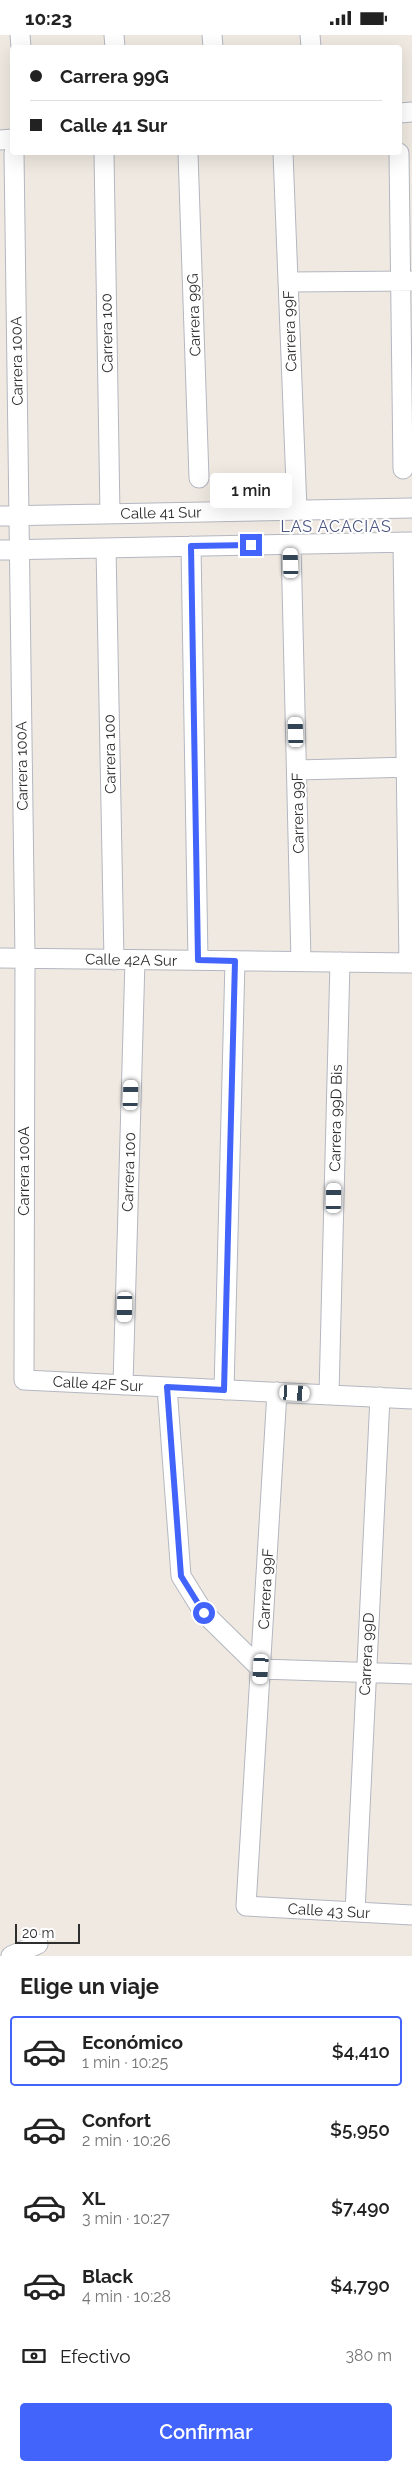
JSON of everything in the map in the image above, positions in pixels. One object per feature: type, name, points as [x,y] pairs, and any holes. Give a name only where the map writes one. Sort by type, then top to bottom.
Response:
[{"type":"street","name":"Carrera 100A","points":[[14,155],[25,958],[24,1380]]},
{"type":"street","name":"Carrera 100","points":[[104,155],[110,514]]},
{"type":"street","name":"Carrera 99G","points":[[188,155],[199,478]]},
{"type":"street","name":"Carrera 99F","points":[[283,155],[298,510]]},
{"type":"street","points":[[399,155],[406,281],[403,469]]},
{"type":"street","points":[[289,282],[406,281]]},
{"type":"street","name":"Calle 41 Sur","points":[[0,516],[412,508]]},
{"type":"street","points":[[0,550],[408,542],[410,963]]},
{"type":"street","name":"Carrera 99F","points":[[291,544],[302,961]]},
{"type":"street","points":[[191,546],[198,960]]},
{"type":"street","name":"Carrera 100","points":[[106,548],[114,960]]},
{"type":"street","points":[[296,770],[409,767]]},
{"type":"street","name":"Calle 42A Sur","points":[[0,958],[410,963]]},
{"type":"street","name":"Carrera 100","points":[[123,1385],[135,960]]},
{"type":"street","points":[[224,1390],[235,961]]},
{"type":"street","name":"Carrera 99D Bis","points":[[329,1394],[340,962]]},
{"type":"street","name":"Calle 42F Sur","points":[[24,1380],[412,1399]]},
{"type":"street","points":[[167,1387],[181,1576],[204,1613],[261,1669],[412,1674]]},
{"type":"street","name":"Carrera 99F","points":[[246,1906],[277,1392]]},
{"type":"street","name":"Carrera 99D","points":[[354,1912],[380,1397]]},
{"type":"street","name":"Calle 43 Sur","points":[[246,1906],[412,1915]]},
{"type":"street","points":[[11,1956],[38,1944]]},
{"type":"district","name":"LAS ACACIAS","points":[[336,526]]},
{"type":"route","points":[[204,1613],[181,1576],[167,1387],[224,1390],[235,961],[198,960],[191,546],[251,545]]}]
